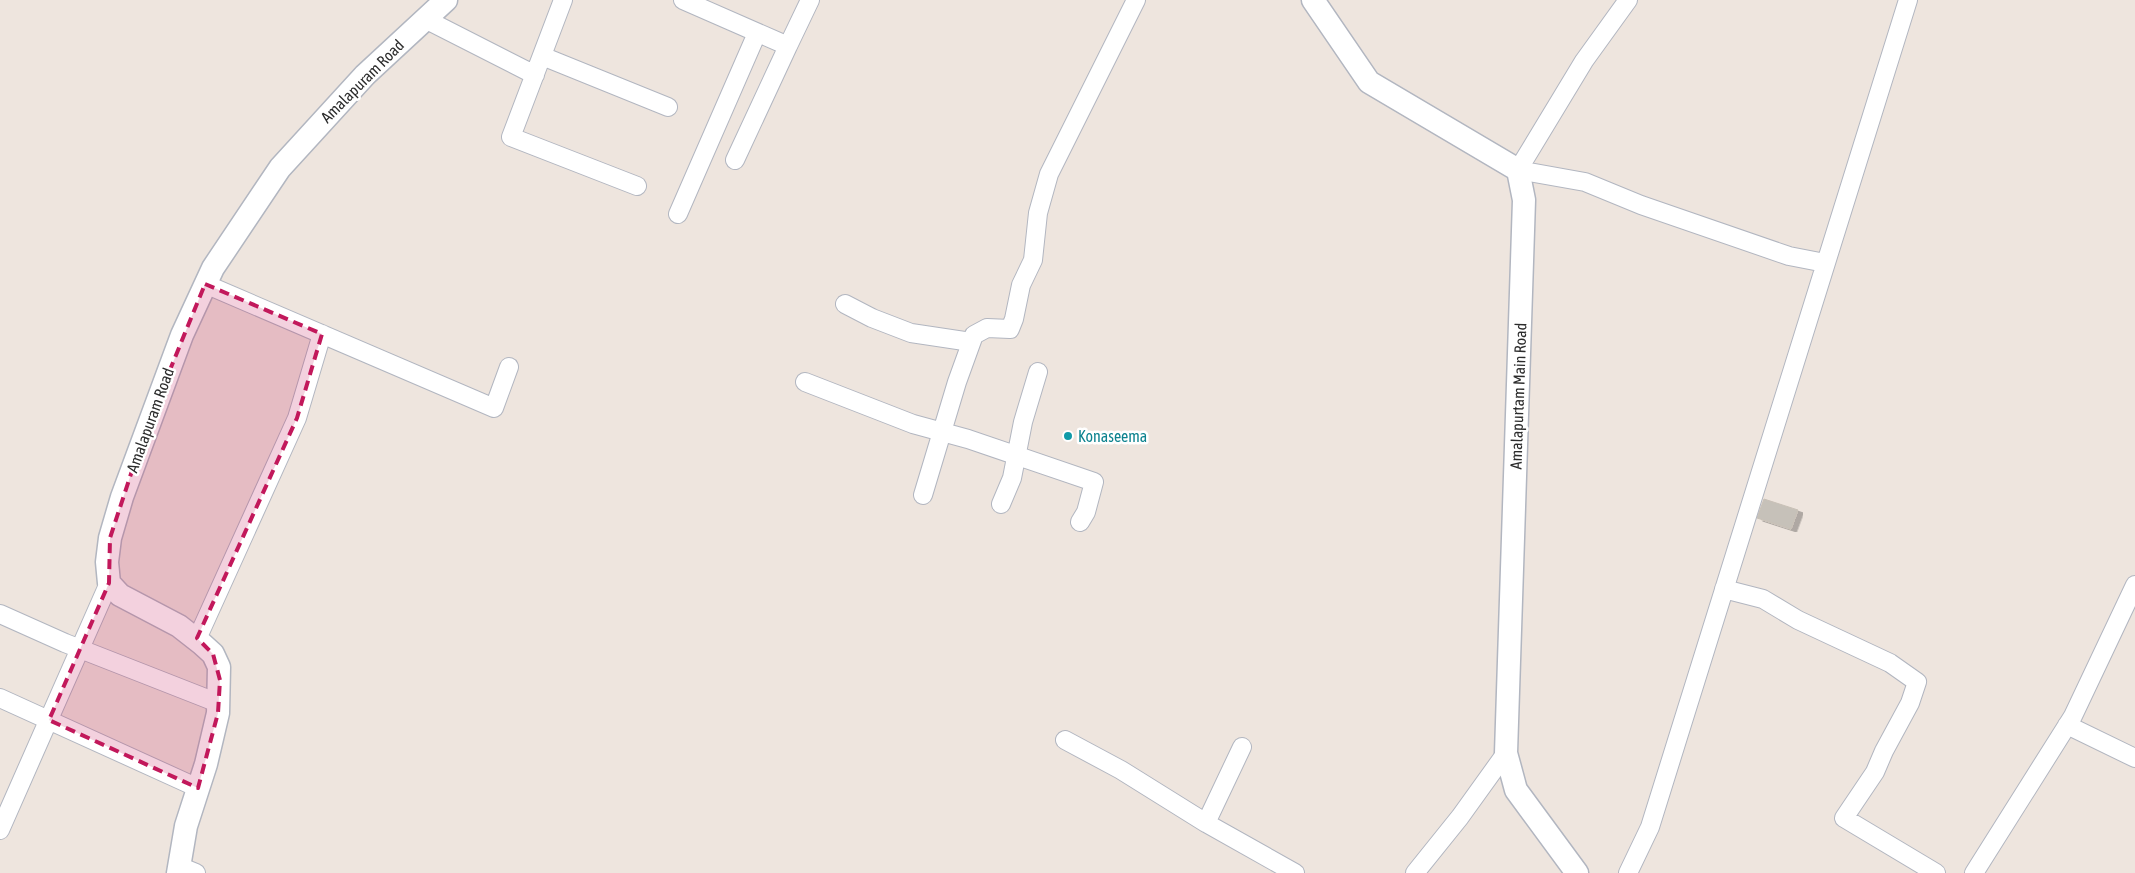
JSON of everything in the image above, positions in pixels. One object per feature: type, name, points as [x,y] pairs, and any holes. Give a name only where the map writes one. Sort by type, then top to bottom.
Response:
[{"type":"street","name":"Amalapuram Road","points":[[109,583],[110,538],[122,497],[182,335],[213,268],[280,168],[365,75],[446,0]]},
{"type":"street","points":[[563,0],[511,137],[637,186]]},
{"type":"street","points":[[684,0],[788,46]]},
{"type":"street","points":[[734,160],[810,0]]},
{"type":"street","points":[[923,495],[974,335],[987,328],[1010,329],[1021,286],[1033,260],[1038,213],[1049,174],[1136,0]]},
{"type":"street","points":[[1313,0],[1369,82],[1518,170],[1585,182],[1641,205],[1789,256],[1826,263]]},
{"type":"street","points":[[1518,170],[1562,96],[1628,0]]},
{"type":"street","points":[[1628,873],[1650,827],[1908,0]]},
{"type":"street","points":[[425,19],[535,75]]},
{"type":"street","points":[[678,214],[757,33]]},
{"type":"street","points":[[542,56],[668,107]]},
{"type":"street","name":"Amalapurtam Main Road","points":[[1518,170],[1524,200],[1506,753],[1516,790],[1577,873]]},
{"type":"street","points":[[206,284],[494,408],[509,367]]},
{"type":"street","points":[[845,304],[872,318],[911,333],[971,342]]},
{"type":"street","points":[[197,639],[297,418],[322,334]]},
{"type":"street","points":[[1001,504],[1008,490],[1018,456],[1022,422],[1038,372]]},
{"type":"street","points":[[805,382],[913,424],[942,431],[1094,482],[1086,512],[1080,522]]},
{"type":"street","points":[[0,830],[109,583],[120,595],[179,626],[197,639],[213,654],[219,668],[218,713],[186,826],[184,871]]},
{"type":"street","points":[[1974,873],[2067,725],[2135,585]]},
{"type":"street","points":[[1724,589],[1763,600],[1798,620],[1890,663],[1917,682],[1910,703],[1875,772],[1844,818],[1936,873]]},
{"type":"street","points":[[0,614],[80,649],[218,703]]},
{"type":"street","points":[[0,698],[198,788]]},
{"type":"street","points":[[2067,725],[2135,758]]},
{"type":"street","points":[[1065,740],[1121,770],[1206,824],[1295,873]]},
{"type":"street","points":[[1206,824],[1242,747]]},
{"type":"street","points":[[1415,873],[1460,817],[1506,753]]},
{"type":"highlighted area","points":[[205,284],[322,334],[297,418],[197,638],[213,654],[220,680],[218,713],[198,788],[49,720],[109,583],[110,538],[145,431]]},
{"type":"building","points":[[1764,499],[1798,510],[1791,529],[1757,518]]},
{"type":"place","name":"Konaseema","points":[[1068,436]]}]
